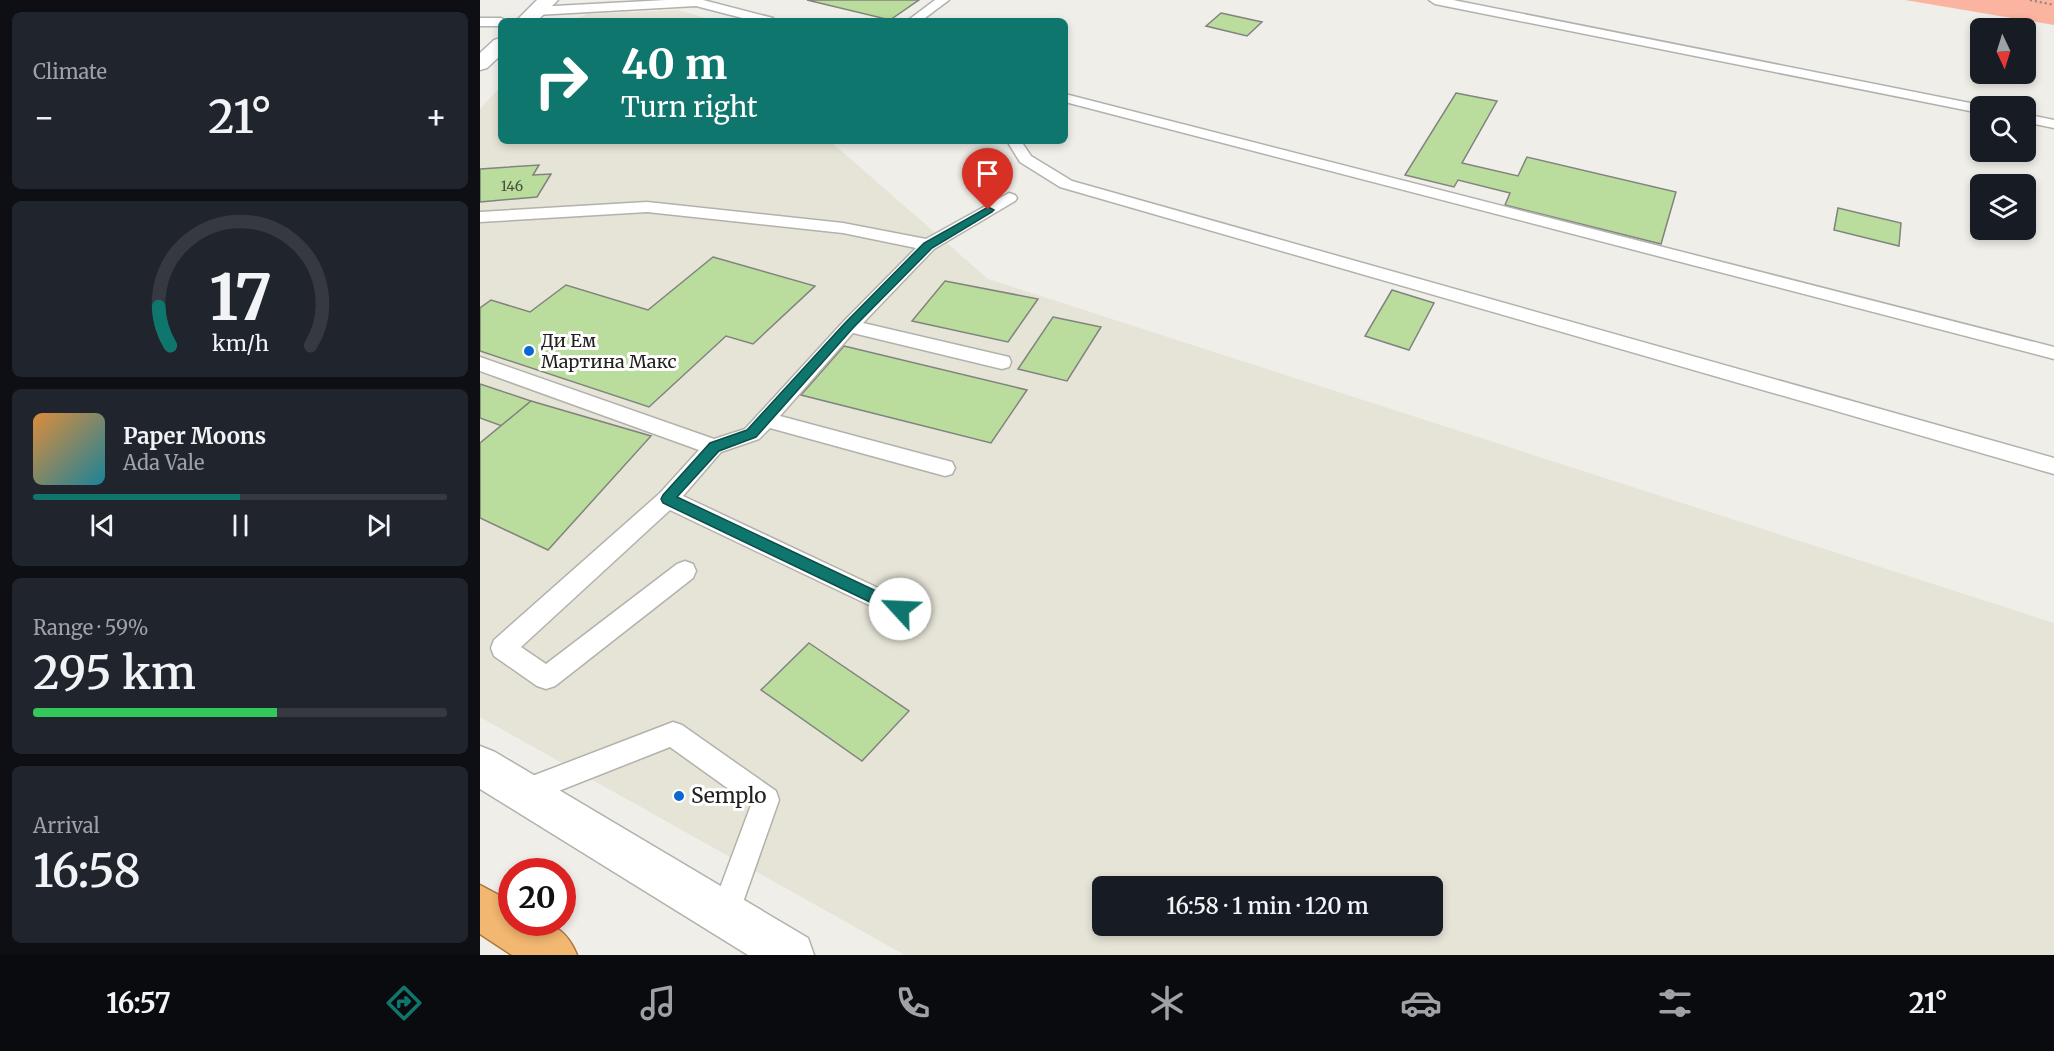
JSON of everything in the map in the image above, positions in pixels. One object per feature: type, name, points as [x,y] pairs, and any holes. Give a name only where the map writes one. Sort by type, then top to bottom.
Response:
[{"type":"highway","points":[[480,908],[554,955]]},
{"type":"street","points":[[480,64],[498,47]]},
{"type":"street","points":[[480,766],[791,955]]},
{"type":"lane","points":[[917,18],[944,0]]},
{"type":"lane","points":[[1435,0],[1970,107]]},
{"type":"lane","points":[[536,11],[698,1],[758,18]]},
{"type":"lane","points":[[480,22],[498,22]]},
{"type":"lane","points":[[1068,99],[2054,353]]},
{"type":"lane","points":[[2036,120],[2054,124]]},
{"type":"lane","points":[[1016,144],[1025,159],[1066,184],[2054,466]]},
{"type":"lane","points":[[685,571],[546,678],[503,648],[668,499],[714,447],[752,434],[849,326],[928,245],[1008,198]]},
{"type":"lane","points":[[480,217],[647,207],[843,228],[928,245]]},
{"type":"lane","points":[[849,326],[1002,362]]},
{"type":"lane","points":[[480,364],[714,447]]},
{"type":"lane","points":[[765,419],[945,468]]},
{"type":"lane","points":[[668,499],[900,609]]},
{"type":"lane","points":[[523,792],[673,734],[766,800],[725,915]]},
{"type":"path","points":[[2030,0],[2054,5]]},
{"type":"shaded area","points":[[1905,0],[2054,0],[2054,25],[2036,22],[2036,18],[2012,18]]},
{"type":"shaded area","points":[[678,10],[706,18],[577,18],[587,14]]},
{"type":"shaded area","points":[[498,89],[498,144],[833,144],[988,279],[2054,623],[2054,955],[905,955],[480,717],[480,109]]},
{"type":"building","points":[[807,0],[919,0],[893,18],[882,18]]},
{"type":"building","points":[[1221,13],[1262,22],[1247,36],[1206,26]]},
{"type":"building","points":[[1456,93],[1497,101],[1462,163],[1518,176],[1527,157],[1676,192],[1661,244],[1505,205],[1510,193],[1458,180],[1454,187],[1405,175]]},
{"type":"building","points":[[539,165],[533,175],[551,174],[537,197],[480,202],[480,169]]},
{"type":"building","points":[[1838,208],[1901,223],[1899,246],[1834,230]]},
{"type":"building","points":[[713,257],[815,286],[753,344],[726,336],[649,407],[480,351],[480,308],[491,300],[530,312],[566,285],[648,310]]},
{"type":"building","points":[[945,281],[1038,299],[1008,342],[912,321]]},
{"type":"building","points":[[1392,290],[1434,303],[1409,350],[1365,336]]},
{"type":"building","points":[[1053,317],[1101,327],[1067,381],[1018,369]]},
{"type":"building","points":[[844,346],[1027,390],[991,443],[801,395]]},
{"type":"building","points":[[480,384],[531,401],[502,426],[480,418]]},
{"type":"building","points":[[531,401],[651,436],[548,550],[480,518],[480,443]]},
{"type":"building","points":[[809,643],[909,711],[862,761],[761,690]]},
{"type":"place","name":"Ди Ем Мартина Макс","points":[[529,351]]},
{"type":"place","name":"Semplo","points":[[679,796]]},
{"type":"route","points":[[900,609],[668,499],[714,447],[752,434],[849,326],[928,245],[988,210]]}]
